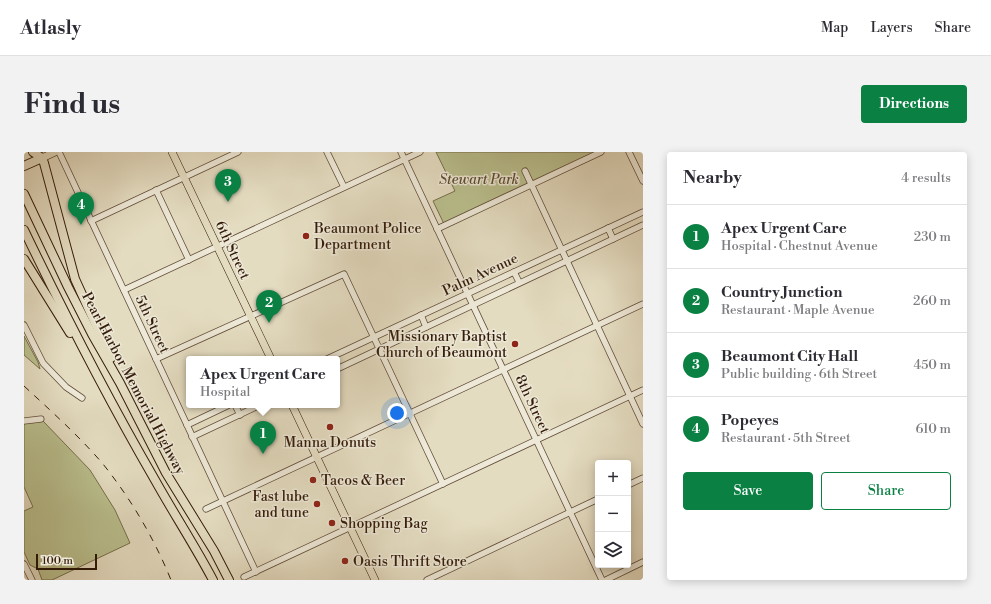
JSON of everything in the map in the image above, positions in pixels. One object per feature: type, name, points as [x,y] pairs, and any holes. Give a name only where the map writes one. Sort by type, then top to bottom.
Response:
[{"type":"highway","points":[[33,152],[42,158],[76,279],[112,361],[120,383]]},
{"type":"highway","points":[[25,166],[42,158]]},
{"type":"highway","name":"Pearl Harbor Memorial Highway","points":[[24,194],[68,287],[120,383],[166,473],[214,552],[229,580]]},
{"type":"highway","name":"Pearl Harbor Memorial Highway","points":[[24,230],[96,374],[154,480],[213,580]]},
{"type":"highway","points":[[24,259],[96,374]]},
{"type":"main road","points":[[42,158],[55,152]]},
{"type":"main road","name":"6th Street","points":[[172,152],[270,356]]},
{"type":"main road","points":[[293,408],[375,580]]},
{"type":"street","name":"5th Street","points":[[59,152],[256,572]]},
{"type":"street","points":[[91,221],[238,152]]},
{"type":"street","points":[[327,152],[344,187]]},
{"type":"street","name":"8th Street","points":[[401,152],[602,580]]},
{"type":"street","points":[[124,290],[420,152]]},
{"type":"street","points":[[437,229],[601,152]]},
{"type":"street","points":[[629,152],[643,181]]},
{"type":"street","points":[[524,171],[643,424]]},
{"type":"street","points":[[156,190],[189,260]]},
{"type":"street","name":"Palm Avenue","points":[[333,356],[643,212]]},
{"type":"street","name":"Palm Avenue","points":[[340,368],[519,282],[643,225]]},
{"type":"street","points":[[608,228],[613,239]]},
{"type":"street","points":[[514,272],[519,282]]},
{"type":"street","points":[[156,359],[344,274],[443,484]]},
{"type":"street","points":[[206,509],[643,304]]},
{"type":"street","points":[[421,315],[426,326]]},
{"type":"street","points":[[24,324],[43,363],[66,387],[82,398]]},
{"type":"street","points":[[244,578],[643,390]]},
{"type":"street","points":[[187,425],[223,408]]},
{"type":"street","points":[[236,408],[240,415]]},
{"type":"street","points":[[192,437],[254,408]]},
{"type":"street","points":[[24,420],[41,419]]},
{"type":"street","points":[[631,484],[643,478]]},
{"type":"street","points":[[426,580],[595,500]]},
{"type":"street","points":[[606,580],[643,562]]},
{"type":"street","points":[[24,564],[32,580]]},
{"type":"green space","name":"Stewart Park","points":[[436,152],[603,152],[444,224],[433,201],[455,191]]},
{"type":"green space","points":[[24,336],[38,362],[40,369],[24,355]]},
{"type":"green space","points":[[43,421],[90,470],[115,510],[130,543],[52,580],[42,580],[38,569],[30,565],[24,552],[24,511],[33,507],[24,487],[24,424]]},
{"type":"railway","points":[[24,386],[65,424],[103,464],[113,477],[141,519],[171,580]]},
{"type":"place","name":"Beaumont City Hall","points":[[228,202]]},
{"type":"place","name":"Popeyes","points":[[81,225]]},
{"type":"place","name":"Beaumont Police Department","points":[[306,236]]},
{"type":"place","name":"Country Junction","points":[[269,323]]},
{"type":"place","name":"Missionary Baptist Church of Beaumont","points":[[515,344]]},
{"type":"place","name":"Manna Donuts","points":[[330,427]]},
{"type":"place","name":"Apex Urgent Care","points":[[263,454]]},
{"type":"place","name":"Tacos & Beer","points":[[313,480]]},
{"type":"place","name":"Fast lube and tune","points":[[317,504]]},
{"type":"place","name":"Shopping Bag","points":[[332,523]]},
{"type":"place","name":"Oasis Thrift Store","points":[[345,561]]}]
